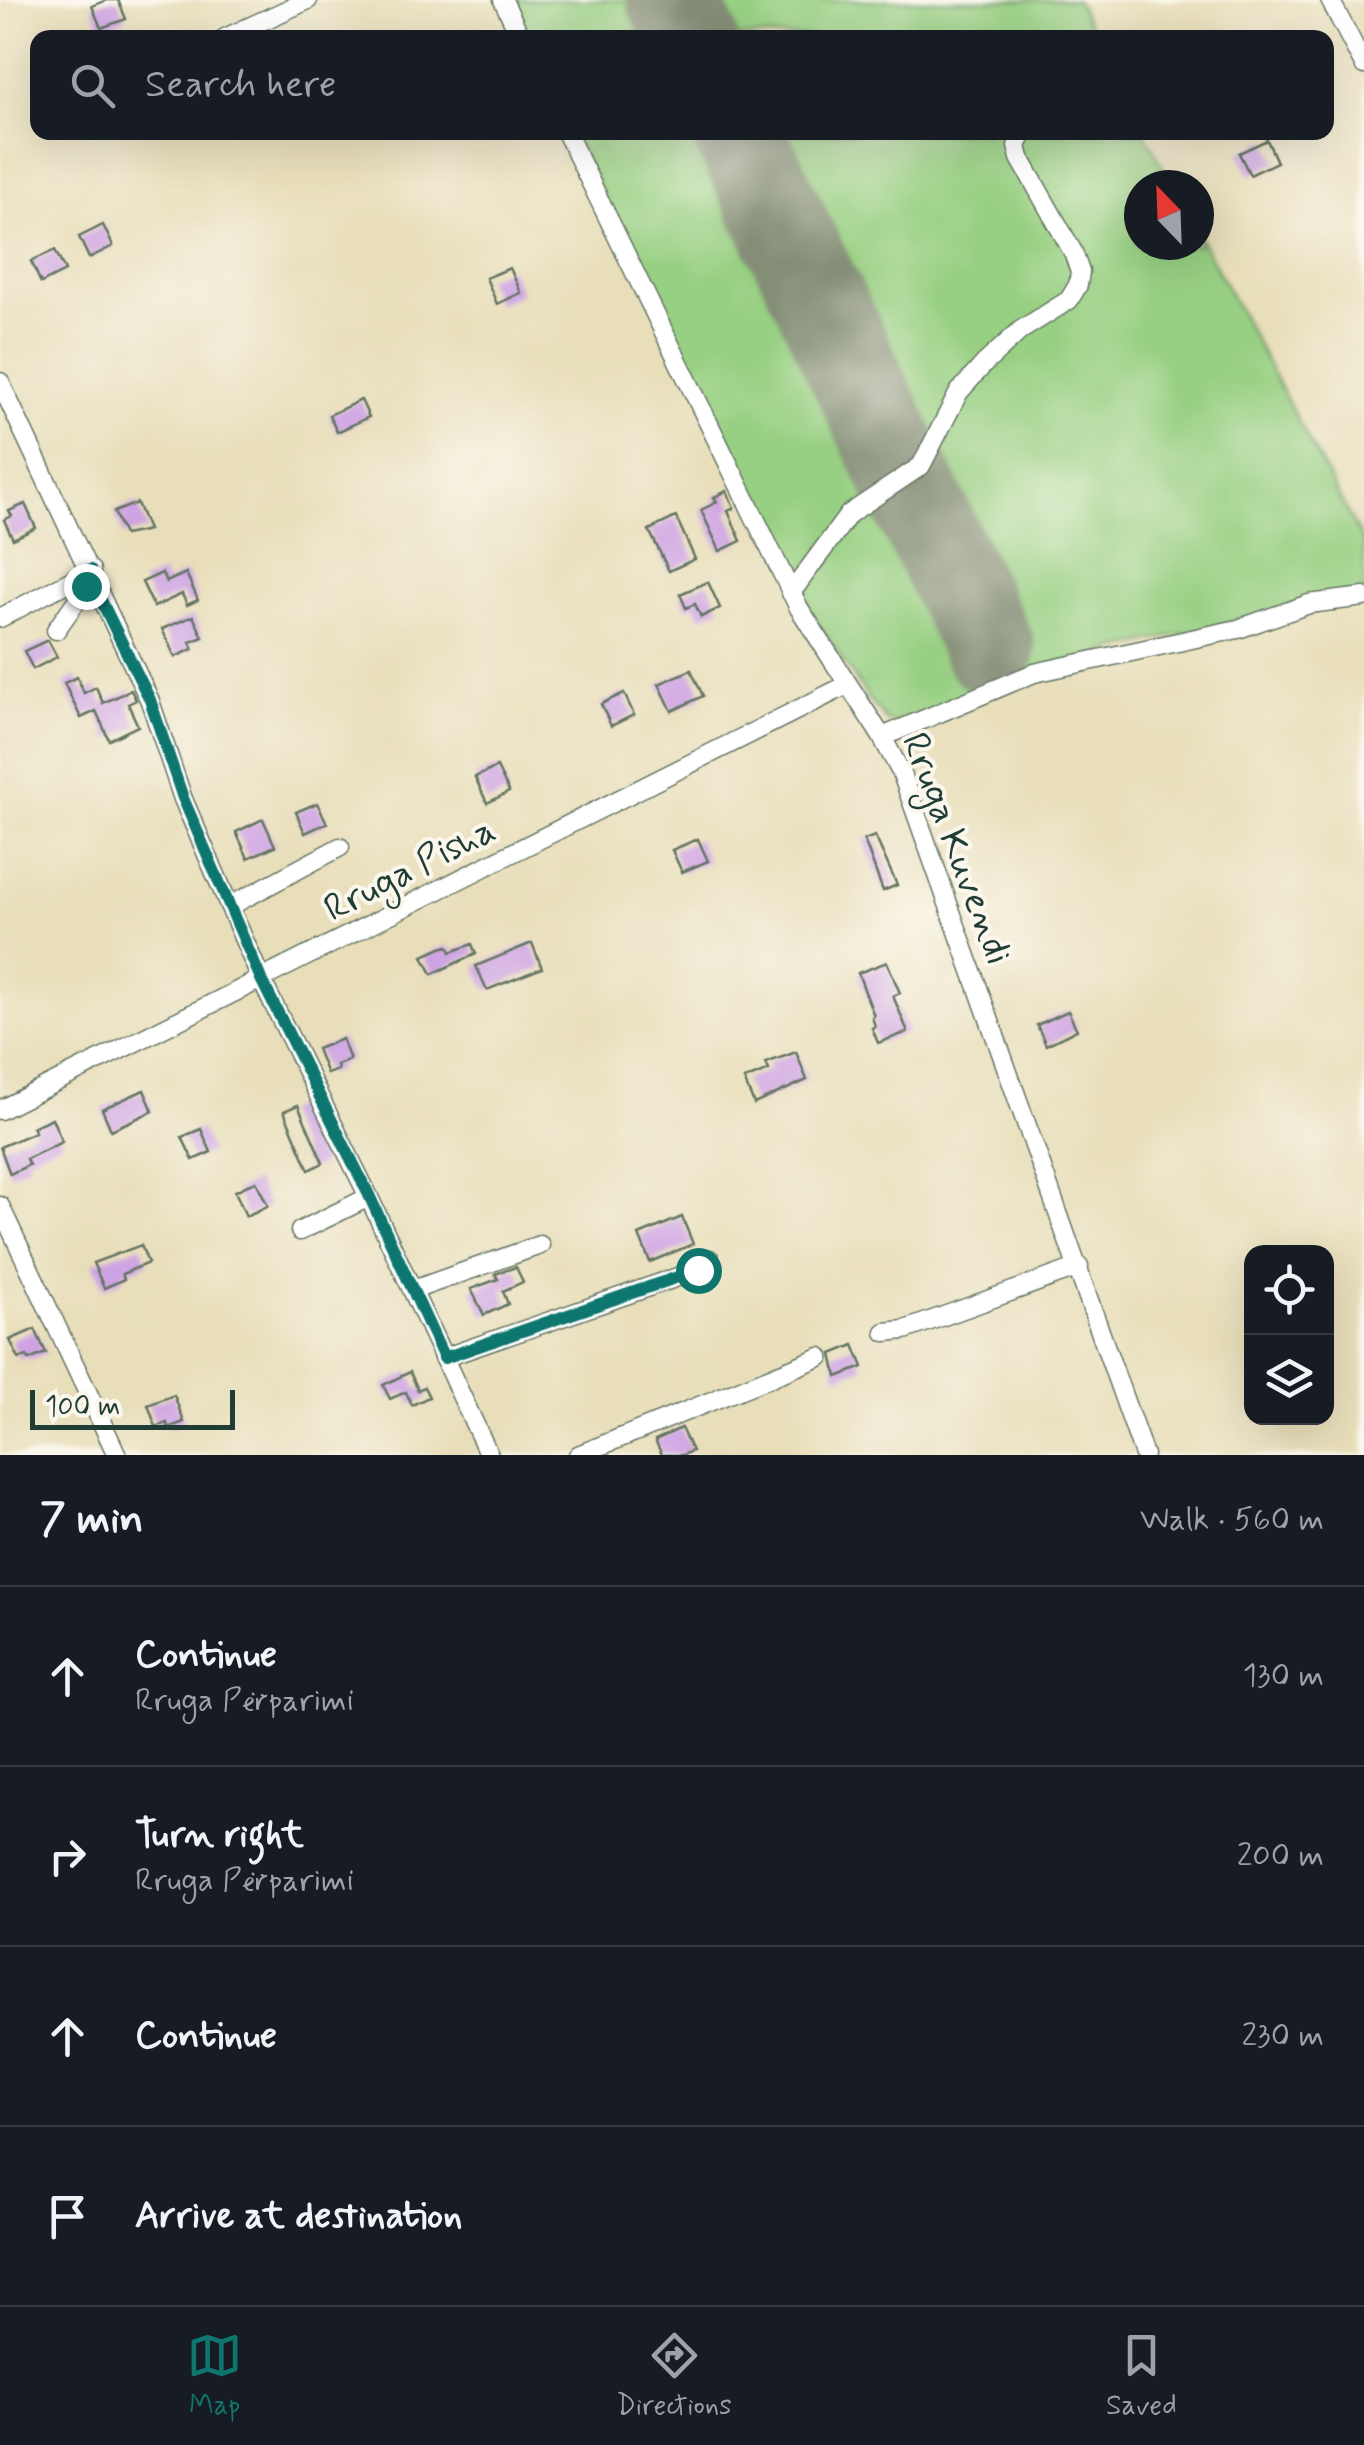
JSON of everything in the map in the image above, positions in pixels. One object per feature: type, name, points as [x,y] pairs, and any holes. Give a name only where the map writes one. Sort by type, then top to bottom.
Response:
[{"type":"street","points":[[242,30],[308,0]]},
{"type":"street","points":[[503,0],[517,30]]},
{"type":"street","points":[[1330,0],[1364,64]]},
{"type":"street","name":"Rruga Kuvendi","points":[[570,140],[791,593],[902,774],[1144,1455]]},
{"type":"street","points":[[791,593],[849,514],[921,466],[959,392],[984,364],[1022,330],[1069,300],[1078,285],[1080,272],[1073,252],[1020,158],[1020,140]]},
{"type":"street","points":[[0,382],[150,700],[183,798],[261,979],[369,1197],[488,1455]]},
{"type":"street","points":[[2,624],[87,571]]},
{"type":"street","points":[[56,630],[86,586],[87,571]]},
{"type":"street","points":[[882,737],[1034,673],[1238,629],[1299,606],[1364,597]]},
{"type":"street","name":"Rruga Pisha","points":[[0,1110],[847,685]]},
{"type":"street","points":[[230,906],[340,847]]},
{"type":"street","points":[[300,1231],[369,1197]]},
{"type":"street","points":[[0,1206],[117,1455]]},
{"type":"street","points":[[412,1290],[540,1245]]},
{"type":"street","points":[[444,1358],[698,1270],[710,1259]]},
{"type":"street","points":[[885,1332],[905,1330],[1079,1267]]},
{"type":"street","points":[[578,1455],[820,1357]]},
{"type":"green space","points":[[510,0],[1076,0],[1091,30],[524,30]]},
{"type":"green space","points":[[575,140],[1149,140],[1164,170],[1124,170],[1124,260],[1212,260],[1364,544],[1364,592],[1117,649],[902,722],[888,722],[814,618]]},
{"type":"building","points":[[118,0],[126,19],[101,28],[92,6]]},
{"type":"building","points":[[1267,140],[1277,162],[1250,175],[1239,153]]},
{"type":"building","points":[[103,225],[113,246],[89,258],[79,237]]},
{"type":"building","points":[[55,250],[65,271],[41,283],[31,261]]},
{"type":"building","points":[[510,268],[521,293],[497,304],[486,278]]},
{"type":"building","points":[[361,400],[369,417],[337,432],[329,415]]},
{"type":"building","points":[[727,491],[734,508],[728,511],[741,541],[720,551],[701,510]]},
{"type":"building","points":[[137,503],[148,530],[124,535],[114,512]]},
{"type":"building","points":[[25,504],[36,528],[13,539],[4,520],[12,516],[9,511]]},
{"type":"building","points":[[676,517],[695,559],[669,571],[649,530]]},
{"type":"building","points":[[162,573],[166,582],[186,573],[198,600],[187,605],[182,594],[154,607],[142,582]]},
{"type":"building","points":[[708,582],[720,608],[701,617],[695,604],[686,608],[680,594]]},
{"type":"building","points":[[193,616],[203,637],[190,642],[193,649],[175,657],[162,629]]},
{"type":"building","points":[[48,640],[57,657],[33,669],[24,651]]},
{"type":"building","points":[[691,670],[703,696],[672,711],[659,684]]},
{"type":"building","points":[[77,677],[84,693],[96,687],[103,703],[131,690],[136,700],[128,704],[138,726],[109,740],[96,711],[81,718],[64,683]]},
{"type":"building","points":[[624,693],[634,715],[611,726],[601,704]]},
{"type":"building","points":[[497,767],[509,792],[487,803],[475,777]]},
{"type":"building","points":[[317,803],[327,823],[305,833],[296,812]]},
{"type":"building","points":[[263,819],[275,846],[248,858],[236,832]]},
{"type":"building","points":[[875,836],[897,885],[883,891],[864,840]]},
{"type":"building","points":[[698,839],[708,861],[682,872],[672,850]]},
{"type":"building","points":[[532,943],[542,968],[487,990],[476,966]]},
{"type":"building","points":[[472,944],[476,954],[432,974],[423,956],[448,946],[451,952]]},
{"type":"building","points":[[887,962],[900,993],[893,996],[908,1032],[878,1043],[872,1028],[874,1016],[858,973]]},
{"type":"building","points":[[1068,1011],[1077,1030],[1046,1045],[1037,1025]]},
{"type":"building","points":[[342,1039],[350,1060],[327,1074],[317,1049]]},
{"type":"building","points":[[796,1052],[807,1080],[754,1104],[744,1080],[769,1070],[766,1063]]},
{"type":"building","points":[[144,1090],[153,1111],[111,1130],[102,1109]]},
{"type":"building","points":[[298,1105],[323,1163],[309,1170],[284,1111]]},
{"type":"building","points":[[52,1118],[62,1142],[26,1159],[29,1165],[10,1174],[0,1147],[35,1132],[32,1127]]},
{"type":"building","points":[[201,1129],[211,1152],[193,1160],[182,1137]]},
{"type":"building","points":[[256,1181],[268,1206],[246,1216],[235,1191]]},
{"type":"building","points":[[682,1217],[693,1244],[650,1262],[639,1235]]},
{"type":"building","points":[[141,1245],[148,1263],[122,1274],[124,1279],[104,1288],[93,1263]]},
{"type":"building","points":[[516,1267],[523,1282],[503,1291],[508,1304],[484,1315],[471,1289]]},
{"type":"building","points":[[35,1329],[46,1353],[29,1360],[27,1356],[19,1359],[10,1340]]},
{"type":"building","points":[[854,1345],[863,1367],[837,1377],[832,1354]]},
{"type":"building","points":[[410,1372],[418,1390],[424,1387],[429,1397],[412,1405],[406,1392],[390,1399],[383,1385]]},
{"type":"building","points":[[174,1395],[184,1422],[168,1428],[167,1423],[156,1427],[148,1405]]},
{"type":"building","points":[[681,1428],[692,1451],[662,1455],[655,1440]]},
{"type":"runway","points":[[673,0],[688,30]]},
{"type":"runway","points":[[742,140],[989,649]]},
{"type":"route","points":[[86,586],[84,573],[90,570],[93,584],[150,700],[183,798],[261,979],[368,1193],[444,1358],[698,1270]]}]
